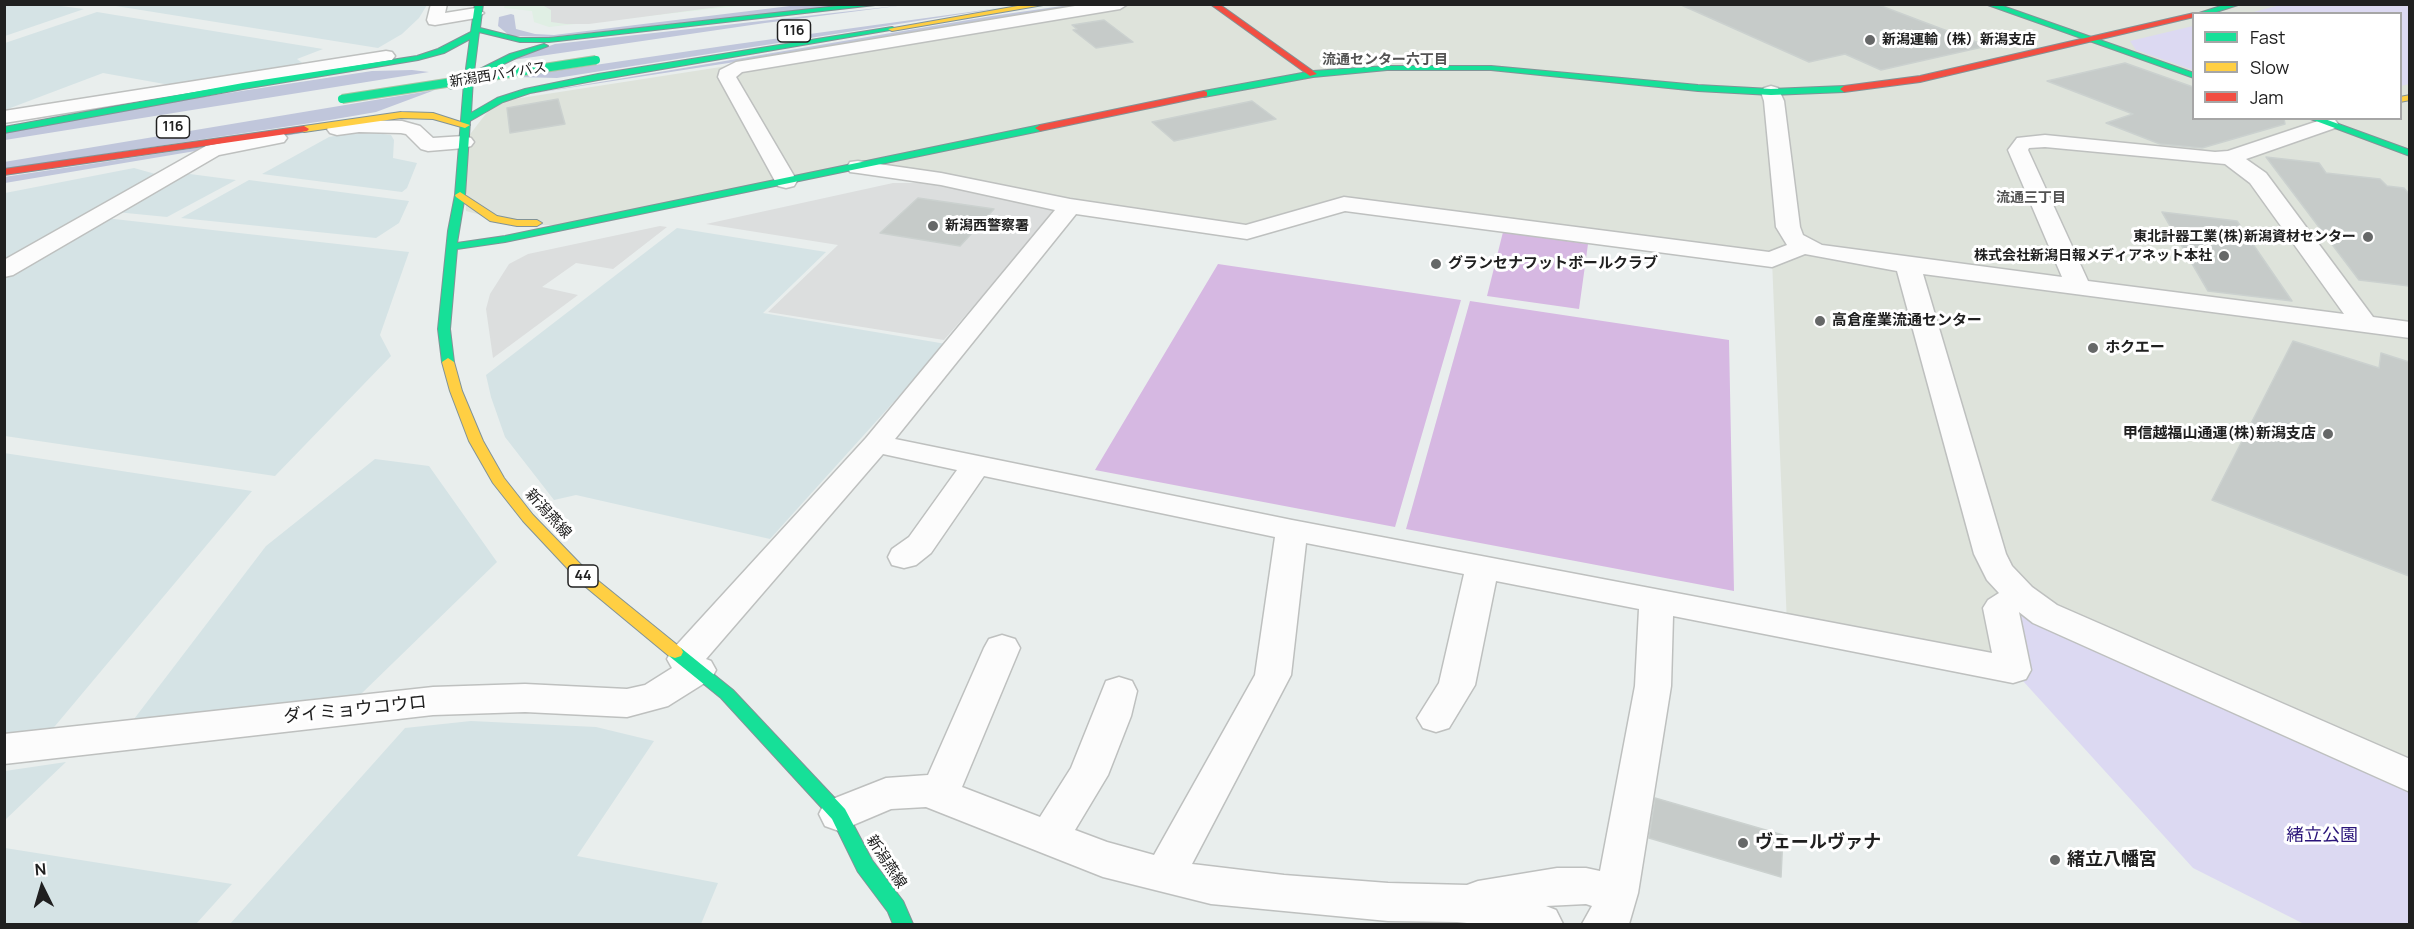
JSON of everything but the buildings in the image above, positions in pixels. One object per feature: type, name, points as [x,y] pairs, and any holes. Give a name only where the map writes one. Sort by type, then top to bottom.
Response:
[{"type":"main road","points":[[4,130],[379,62],[431,55],[476,20],[520,40],[582,37],[881,4]]},
{"type":"main road","name":"116","points":[[770,35],[993,4]]},
{"type":"main road","points":[[4,172],[348,122],[420,114],[465,129],[495,102],[515,94],[598,77],[1046,4]]},
{"type":"main road","points":[[1213,4],[1313,74]]},
{"type":"main road","points":[[1988,4],[2192,76]]},
{"type":"main road","points":[[2207,12],[2238,4]]},
{"type":"main road","name":"116","points":[[674,41],[896,10]]},
{"type":"main road","points":[[452,247],[573,225],[1215,92],[1313,74],[1387,68],[1491,68],[1698,88],[1771,92],[1832,90],[1892,84],[2192,15]]},
{"type":"main road","name":"新潟燕線","points":[[476,20],[469,76],[460,195],[444,329],[447,359],[468,421],[498,480],[528,518],[586,579],[727,694],[838,814],[865,866],[896,907],[903,924]]},
{"type":"main road","points":[[348,122],[417,102],[524,51],[582,37]]},
{"type":"main road","name":"新潟西バイパス","points":[[336,96],[600,55]]},
{"type":"main road","points":[[379,62],[525,83],[598,77]]},
{"type":"main road","points":[[2328,120],[2409,153]]},
{"type":"main road","points":[[460,195],[494,219],[573,225]]},
{"type":"street","points":[[439,4],[435,20],[476,20]]},
{"type":"street","points":[[786,181],[727,77],[727,74],[736,67],[1120,4]]},
{"type":"street","points":[[4,117],[379,62]]},
{"type":"street","points":[[1771,92],[1774,101],[1788,227],[1794,239],[1804,246],[1831,255],[1908,266],[2409,330]]},
{"type":"street","points":[[2078,287],[2018,150],[2024,142],[2045,141],[2198,158],[2230,157],[2328,120]]},
{"type":"street","points":[[4,270],[213,150],[360,126],[402,127],[413,130],[428,145],[465,129]]},
{"type":"street","points":[[2230,157],[2258,178],[2365,325]]},
{"type":"street","points":[[858,167],[941,179],[1070,206],[1247,232],[1344,204],[1772,260],[1804,246]]},
{"type":"street","name":"ダイミョウコウロ","points":[[4,749],[433,701],[525,698],[627,703],[655,696],[691,664],[876,444],[1070,206]]},
{"type":"street","points":[[1908,266],[1990,554],[1999,572],[2020,595],[2045,614],[2409,776]]},
{"type":"street","points":[[876,444],[1292,530],[1657,599],[2013,670],[2000,608],[2020,595]]},
{"type":"street","points":[[903,557],[920,545],[976,465]]},
{"type":"street","points":[[1164,876],[1273,675],[1292,530]]},
{"type":"street","points":[[1436,718],[1457,685],[1482,566]]},
{"type":"street","points":[[1611,909],[1653,686],[1657,599]]},
{"type":"street","points":[[939,794],[1002,648]]},
{"type":"street","points":[[1049,837],[1088,775],[1112,716],[1119,691]]},
{"type":"street","points":[[838,814],[886,794],[918,791],[939,794],[1102,859],[1164,876],[1211,886],[1284,894],[1388,902],[1456,903],[1495,908],[1541,924]]},
{"type":"street","points":[[1456,903],[1557,886],[1586,886],[1611,909]]},
{"type":"shaded area","points":[[121,4],[427,5],[419,18],[402,34],[378,48],[116,6]]},
{"type":"shaded area","points":[[505,4],[747,5],[549,27],[534,22],[532,11],[504,8]]},
{"type":"shaded area","points":[[4,5],[53,5],[84,9],[5,36]]},
{"type":"shaded area","points":[[516,5],[733,5],[589,24],[566,24],[551,22],[551,10],[544,6]]},
{"type":"shaded area","points":[[798,5],[849,5],[550,37],[510,36],[498,26],[499,17],[511,14],[514,15],[516,29],[535,34],[554,35]]},
{"type":"shaded area","points":[[905,5],[765,23],[506,61],[555,44]]},
{"type":"shaded area","points":[[1069,5],[1101,5],[523,95],[992,16]]},
{"type":"shaded area","points":[[1120,5],[2409,5],[2409,776],[2013,670],[1787,625],[1772,260],[1344,204],[1247,232],[858,167],[573,225],[519,225],[466,211],[464,142],[495,102]]},
{"type":"shaded area","points":[[1006,7],[557,78],[514,77],[737,44]]},
{"type":"shaded area","points":[[97,12],[323,49],[297,59],[305,65],[170,85],[103,73],[5,110],[5,43]]},
{"type":"shaded area","points":[[372,71],[429,72],[5,140],[5,133],[150,105]]},
{"type":"shaded area","points":[[435,90],[376,112],[5,169],[4,162]]},
{"type":"shaded area","points":[[356,124],[5,183],[4,177]]},
{"type":"shaded area","points":[[362,131],[391,135],[394,140],[393,158],[417,163],[407,188],[402,192],[262,174],[329,137]]},
{"type":"shaded area","points":[[134,168],[159,175],[5,260],[5,193]]},
{"type":"shaded area","points":[[182,173],[236,180],[167,217],[116,212]]},
{"type":"shaded area","points":[[249,180],[409,201],[399,223],[376,238],[181,218]]},
{"type":"shaded area","points":[[893,183],[930,183],[988,193],[1057,210],[944,340],[768,312],[838,245],[706,224]]},
{"type":"shaded area","points":[[105,218],[409,252],[380,335],[391,356],[275,476],[5,436],[5,276]]},
{"type":"shaded area","points":[[660,226],[667,227],[613,269],[576,263],[542,287],[578,295],[493,358],[486,309],[490,294],[509,264],[528,254]]},
{"type":"shaded area","points":[[677,228],[826,252],[763,313],[946,344],[770,539],[576,495],[554,500],[505,437],[491,397],[486,375]]},
{"type":"shaded area","points":[[1503,232],[1588,244],[1579,309],[1487,296]]},
{"type":"shaded area","points":[[1218,264],[1461,300],[1395,527],[1095,470]]},
{"type":"shaded area","points":[[1470,301],[1729,340],[1734,591],[1406,529]]},
{"type":"shaded area","points":[[4,453],[252,491],[50,732],[4,737]]},
{"type":"shaded area","points":[[375,459],[429,466],[497,562],[360,695],[131,723],[266,546]]},
{"type":"shaded area","points":[[471,721],[596,727],[654,741],[577,856],[718,883],[701,924],[230,924],[405,728]]},
{"type":"shaded area","points":[[66,762],[5,820],[5,771]]},
{"type":"shaded area","points":[[4,848],[232,884],[196,924],[5,924]]},
{"type":"green space","points":[[2284,4],[2409,5],[2409,84],[2402,86],[2402,12],[2254,12]]},
{"type":"green space","points":[[2192,26],[2192,70],[2136,50],[2130,41]]},
{"type":"green space","name":"緒立公園","points":[[2020,595],[2409,779],[2409,924],[2304,924],[2193,868],[2013,670]]},
{"type":"traffic: fast","points":[[448,362],[444,329],[453,231],[460,195],[469,76],[479,4]]},
{"type":"traffic: fast","points":[[476,29],[520,40],[549,40],[881,4]]},
{"type":"traffic: fast","points":[[1988,4],[2192,75]]},
{"type":"traffic: fast","points":[[2207,12],[2238,4]]},
{"type":"traffic: fast","points":[[465,120],[500,100],[528,91],[598,77],[892,29]]},
{"type":"traffic: fast","points":[[4,130],[243,86],[418,58],[441,51],[475,33]]},
{"type":"traffic: fast","points":[[451,86],[513,56],[544,46]]},
{"type":"traffic: fast","points":[[342,99],[596,60]]},
{"type":"traffic: fast","points":[[1204,94],[1313,74],[1387,68],[1491,68],[1698,88],[1771,92],[1844,89]]},
{"type":"traffic: fast","points":[[2318,120],[2410,153]]},
{"type":"traffic: fast","points":[[452,247],[505,239],[1040,128]]},
{"type":"traffic: fast","points":[[675,652],[727,694],[839,814],[865,866],[896,907],[903,924]]},
{"type":"traffic: slow","points":[[892,29],[1046,4]]},
{"type":"traffic: slow","points":[[2402,99],[2410,97]]},
{"type":"traffic: slow","points":[[304,129],[401,115],[433,116],[465,125]]},
{"type":"traffic: slow","points":[[460,195],[494,219],[517,223],[537,223]]},
{"type":"traffic: slow","points":[[448,362],[456,391],[476,441],[498,480],[528,518],[586,579],[675,652]]},
{"type":"traffic: jam","points":[[1213,4],[1313,74]]},
{"type":"traffic: jam","points":[[1844,89],[1920,79],[2192,15]]},
{"type":"traffic: jam","points":[[1040,128],[1204,94]]},
{"type":"traffic: jam","points":[[4,172],[304,129]]},
{"type":"place","name":"新潟運輸（株）新潟支店","points":[[1870,40]]},
{"type":"place","name":"新潟西警察署","points":[[933,226]]},
{"type":"place","name":"東北計器工業(株)新潟資材センター","points":[[2368,237]]},
{"type":"place","name":"株式会社新潟日報メディアネット本社","points":[[2224,256]]},
{"type":"place","name":"グランセナフットボールクラブ","points":[[1436,264]]},
{"type":"place","name":"高倉産業流通センター","points":[[1820,321]]},
{"type":"place","name":"ホクエー","points":[[2093,348]]},
{"type":"place","name":"甲信越福山通運(株)新潟支店","points":[[2328,434]]},
{"type":"place","name":"ヴェールヴァナ","points":[[1743,843]]},
{"type":"place","name":"緒立八幡宮","points":[[2055,860]]},
{"type":"district","name":"流通センター六丁目","points":[[1385,60]]},
{"type":"district","name":"流通三丁目","points":[[2031,198]]}]
